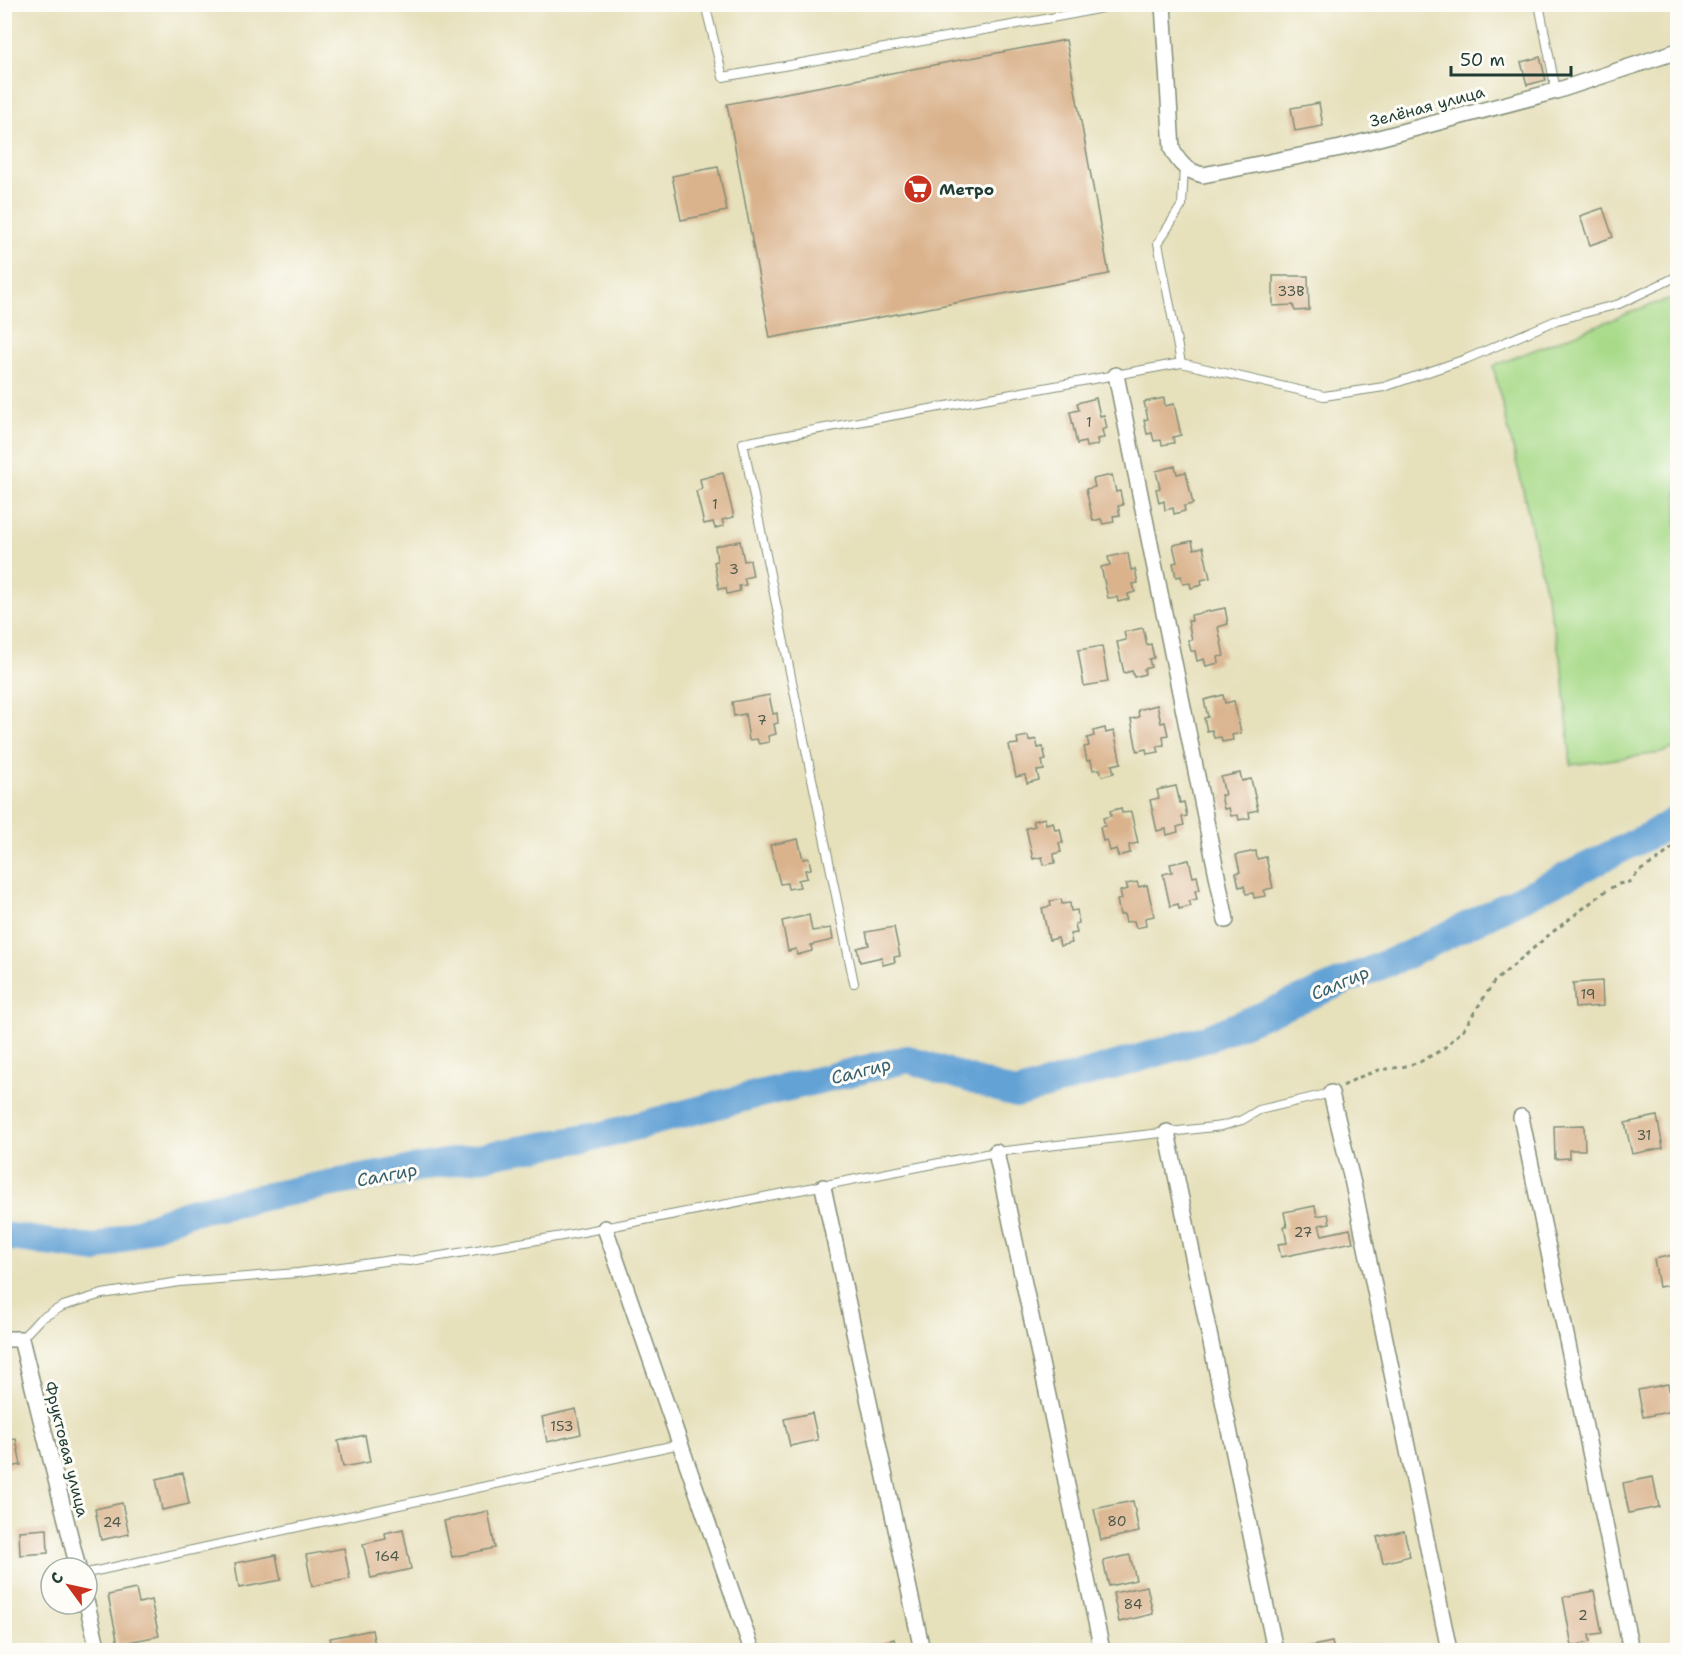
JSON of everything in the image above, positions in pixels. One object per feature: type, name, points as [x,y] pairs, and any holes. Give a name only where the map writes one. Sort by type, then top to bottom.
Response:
[{"type":"street","points":[[1163,4],[1172,149],[1184,167]]},
{"type":"street","name":"Зелёная улица","points":[[1184,167],[1203,175],[1341,148],[1556,91],[1677,51]]},
{"type":"street","points":[[1116,375],[1226,920]]},
{"type":"street","points":[[1331,1093],[1353,1184],[1449,1650]]},
{"type":"street","points":[[1521,1117],[1631,1650]]},
{"type":"street","points":[[1167,1132],[1275,1650]]},
{"type":"street","points":[[996,1152],[1102,1650]]},
{"type":"street","points":[[823,1187],[922,1650]]},
{"type":"street","points":[[604,1228],[752,1650]]},
{"type":"street","points":[[4,1339],[21,1339]]},
{"type":"street","name":"Фруктовая улица","points":[[21,1339],[75,1556]]},
{"type":"street","points":[[90,1616],[98,1650]]},
{"type":"lane","points":[[705,4],[723,77],[1073,14],[1106,7],[1105,4]]},
{"type":"lane","points":[[1072,4],[1073,14]]},
{"type":"lane","points":[[1539,4],[1556,91]]},
{"type":"lane","points":[[1181,363],[1158,243],[1182,206],[1184,167]]},
{"type":"lane","points":[[854,983],[743,442],[1181,363],[1324,396],[1384,387],[1466,358],[1557,320],[1619,304],[1677,276]]},
{"type":"lane","points":[[21,1339],[40,1319],[63,1306],[102,1294],[178,1282],[298,1273],[392,1260],[410,1261],[604,1228],[996,1152],[1222,1126],[1242,1120],[1259,1110],[1331,1093]]},
{"type":"lane","points":[[99,1570],[680,1444]]},
{"type":"path","points":[[1331,1093],[1357,1078],[1378,1070],[1420,1062],[1443,1048],[1463,1030],[1494,982],[1550,934],[1608,890],[1618,884],[1629,882],[1677,843]]},
{"type":"green space","points":[[1677,298],[1677,747],[1661,753],[1571,765],[1563,671],[1493,366],[1647,306]]},
{"type":"building","name":"Метро","points":[[1066,40],[1109,274],[770,338],[727,104]]},
{"type":"building","points":[[1540,57],[1546,80],[1527,85],[1521,62]]},
{"type":"building","points":[[1319,103],[1323,126],[1295,131],[1291,108]]},
{"type":"building","points":[[718,167],[727,211],[681,220],[672,176]]},
{"type":"building","points":[[1603,208],[1613,237],[1590,245],[1580,216]]},
{"type":"building","points":[[1273,276],[1308,276],[1309,310],[1295,311],[1293,305],[1273,306]]},
{"type":"building","points":[[1096,398],[1100,416],[1104,415],[1107,428],[1102,430],[1104,438],[1097,439],[1098,445],[1086,447],[1085,442],[1077,444],[1070,412],[1079,410],[1077,403]]},
{"type":"building","points":[[1164,398],[1165,406],[1174,404],[1181,435],[1173,437],[1174,443],[1162,445],[1161,440],[1154,441],[1152,433],[1147,434],[1144,420],[1148,419],[1144,402]]},
{"type":"building","points":[[1175,466],[1177,474],[1186,472],[1193,504],[1184,506],[1185,511],[1174,514],[1173,508],[1165,510],[1164,501],[1159,503],[1156,489],[1160,488],[1156,471]]},
{"type":"building","points":[[723,473],[734,517],[722,520],[724,526],[715,528],[713,522],[704,524],[696,491],[702,489],[700,479]]},
{"type":"building","points":[[1112,475],[1116,492],[1120,491],[1123,505],[1118,506],[1120,515],[1113,516],[1114,522],[1103,524],[1101,519],[1093,521],[1086,489],[1095,487],[1093,479]]},
{"type":"building","points":[[740,541],[744,561],[750,560],[753,576],[744,578],[746,585],[739,586],[740,591],[727,594],[726,588],[719,589],[714,562],[717,561],[715,546]]},
{"type":"building","points":[[1192,541],[1194,549],[1203,547],[1210,578],[1201,580],[1202,585],[1191,588],[1190,583],[1183,584],[1181,576],[1176,577],[1173,563],[1177,562],[1173,545]]},
{"type":"building","points":[[1128,553],[1131,570],[1135,569],[1138,583],[1133,584],[1135,592],[1128,594],[1129,599],[1118,602],[1117,597],[1108,598],[1101,567],[1110,565],[1108,557]]},
{"type":"building","points":[[1225,608],[1228,624],[1218,627],[1224,656],[1218,657],[1219,663],[1206,666],[1204,659],[1197,661],[1195,651],[1191,651],[1188,640],[1192,640],[1188,621],[1192,621],[1191,615]]},
{"type":"building","points":[[1143,628],[1147,645],[1151,644],[1154,658],[1149,659],[1151,667],[1144,669],[1145,674],[1134,677],[1132,671],[1124,673],[1117,642],[1126,640],[1124,632]]},
{"type":"building","points":[[1102,646],[1108,682],[1084,686],[1078,650]]},
{"type":"building","points":[[769,695],[773,714],[777,713],[778,723],[774,724],[776,734],[768,736],[769,742],[759,744],[757,739],[749,740],[745,714],[734,716],[732,702]]},
{"type":"building","points":[[1223,695],[1225,703],[1234,701],[1241,733],[1232,735],[1233,740],[1222,742],[1221,737],[1214,738],[1212,730],[1207,731],[1204,718],[1208,717],[1204,700]]},
{"type":"building","points":[[1157,705],[1161,723],[1165,722],[1168,735],[1163,736],[1164,745],[1157,746],[1159,752],[1147,754],[1146,749],[1137,751],[1131,719],[1139,717],[1138,710]]},
{"type":"building","points":[[1105,728],[1106,733],[1114,731],[1121,763],[1112,765],[1114,773],[1102,776],[1100,769],[1093,770],[1091,760],[1087,761],[1084,747],[1089,746],[1087,738],[1094,736],[1093,731]]},
{"type":"building","points":[[1028,736],[1029,741],[1036,739],[1038,748],[1043,747],[1046,760],[1042,761],[1044,770],[1037,771],[1039,780],[1027,783],[1025,775],[1016,777],[1009,745],[1018,744],[1017,738]]},
{"type":"building","points":[[1240,773],[1242,781],[1251,779],[1258,810],[1249,812],[1250,818],[1239,820],[1238,815],[1231,816],[1229,808],[1224,809],[1221,795],[1225,795],[1221,777]]},
{"type":"building","points":[[1176,786],[1180,803],[1184,802],[1187,816],[1182,817],[1184,825],[1177,827],[1178,832],[1167,835],[1166,829],[1157,831],[1150,800],[1159,798],[1157,790]]},
{"type":"building","points":[[1121,808],[1122,813],[1131,812],[1138,843],[1129,845],[1130,853],[1118,856],[1116,849],[1110,851],[1107,840],[1103,841],[1100,827],[1105,826],[1103,818],[1111,816],[1110,811]]},
{"type":"building","points":[[1045,818],[1046,824],[1053,822],[1055,830],[1060,829],[1063,843],[1059,843],[1061,852],[1054,854],[1055,863],[1043,865],[1042,857],[1033,859],[1026,828],[1035,826],[1033,821]]},
{"type":"building","points":[[798,839],[803,859],[809,858],[811,869],[805,870],[807,878],[798,880],[800,887],[788,889],[787,883],[780,884],[770,845]]},
{"type":"building","points":[[1256,851],[1257,859],[1266,857],[1273,888],[1264,890],[1266,896],[1254,898],[1253,893],[1246,894],[1244,886],[1239,887],[1236,873],[1240,872],[1236,855]]},
{"type":"building","points":[[1189,860],[1193,877],[1197,876],[1200,890],[1195,891],[1197,899],[1189,901],[1191,906],[1179,909],[1178,904],[1170,906],[1163,874],[1172,872],[1170,864]]},
{"type":"building","points":[[1137,882],[1139,887],[1147,885],[1154,916],[1145,918],[1146,926],[1136,928],[1134,921],[1126,922],[1124,914],[1120,915],[1117,900],[1122,899],[1120,891],[1128,889],[1126,884]]},
{"type":"building","points":[[1061,899],[1062,904],[1070,903],[1071,911],[1077,910],[1079,923],[1075,924],[1077,933],[1070,934],[1072,943],[1060,946],[1058,938],[1049,940],[1042,908],[1051,906],[1050,901]]},
{"type":"building","points":[[809,915],[812,931],[831,928],[833,940],[811,945],[812,951],[797,955],[796,949],[788,951],[782,921]]},
{"type":"building","points":[[894,927],[900,956],[894,957],[895,962],[883,965],[882,957],[860,962],[857,948],[869,945],[866,932]]},
{"type":"building","points":[[1602,981],[1603,1006],[1575,1008],[1573,983]]},
{"type":"building","points":[[1657,1116],[1663,1148],[1632,1154],[1625,1123]]},
{"type":"building","points":[[1584,1125],[1585,1150],[1569,1150],[1569,1158],[1555,1159],[1554,1126]]},
{"type":"building","points":[[1315,1206],[1317,1216],[1328,1214],[1330,1223],[1319,1225],[1322,1235],[1350,1229],[1353,1242],[1281,1257],[1278,1244],[1287,1243],[1284,1212]]},
{"type":"building","points":[[1678,1254],[1678,1283],[1659,1287],[1654,1259]]},
{"type":"building","points":[[1668,1384],[1673,1411],[1643,1417],[1638,1390]]},
{"type":"building","points":[[576,1409],[581,1434],[547,1442],[542,1417]]},
{"type":"building","points":[[812,1413],[818,1440],[790,1446],[784,1419]]},
{"type":"building","points":[[365,1435],[370,1462],[343,1467],[338,1441]]},
{"type":"building","points":[[16,1439],[21,1465],[4,1468],[4,1441]]},
{"type":"building","points":[[183,1473],[189,1504],[162,1510],[156,1479]]},
{"type":"building","points":[[1653,1477],[1659,1507],[1629,1513],[1623,1483]]},
{"type":"building","points":[[1133,1501],[1139,1532],[1101,1540],[1094,1509]]},
{"type":"building","points":[[122,1503],[129,1534],[101,1540],[95,1509]]},
{"type":"building","points":[[488,1511],[495,1548],[452,1557],[444,1521]]},
{"type":"building","points":[[47,1529],[48,1553],[20,1555],[19,1531]]},
{"type":"building","points":[[403,1529],[411,1569],[371,1578],[363,1544],[386,1539],[385,1533]]},
{"type":"building","points":[[1404,1531],[1410,1556],[1383,1563],[1377,1537]]},
{"type":"building","points":[[344,1548],[350,1579],[312,1586],[306,1555]]},
{"type":"building","points":[[276,1555],[281,1580],[239,1588],[235,1563]]},
{"type":"building","points":[[1130,1555],[1136,1580],[1109,1586],[1103,1561]]},
{"type":"building","points":[[1147,1586],[1153,1614],[1119,1622],[1113,1593]]},
{"type":"building","points":[[136,1589],[139,1603],[151,1600],[159,1636],[118,1644],[108,1595]]},
{"type":"building","points":[[1594,1591],[1602,1633],[1589,1635],[1590,1642],[1572,1646],[1563,1597]]},
{"type":"building","points":[[372,1630],[376,1650],[333,1650],[330,1638]]},
{"type":"building","points":[[894,1639],[897,1650],[867,1650],[866,1647]]},
{"type":"building","points":[[1332,1642],[1334,1650],[1303,1650],[1302,1648]]},
{"type":"waterway","name":"Салгир","points":[[4,1236],[95,1249],[189,1212],[328,1184],[603,1135],[755,1095],[908,1059],[1016,1094],[1208,1038],[1409,954],[1678,819]]},
{"type":"place","name":"Метро","points":[[918,189]]}]
